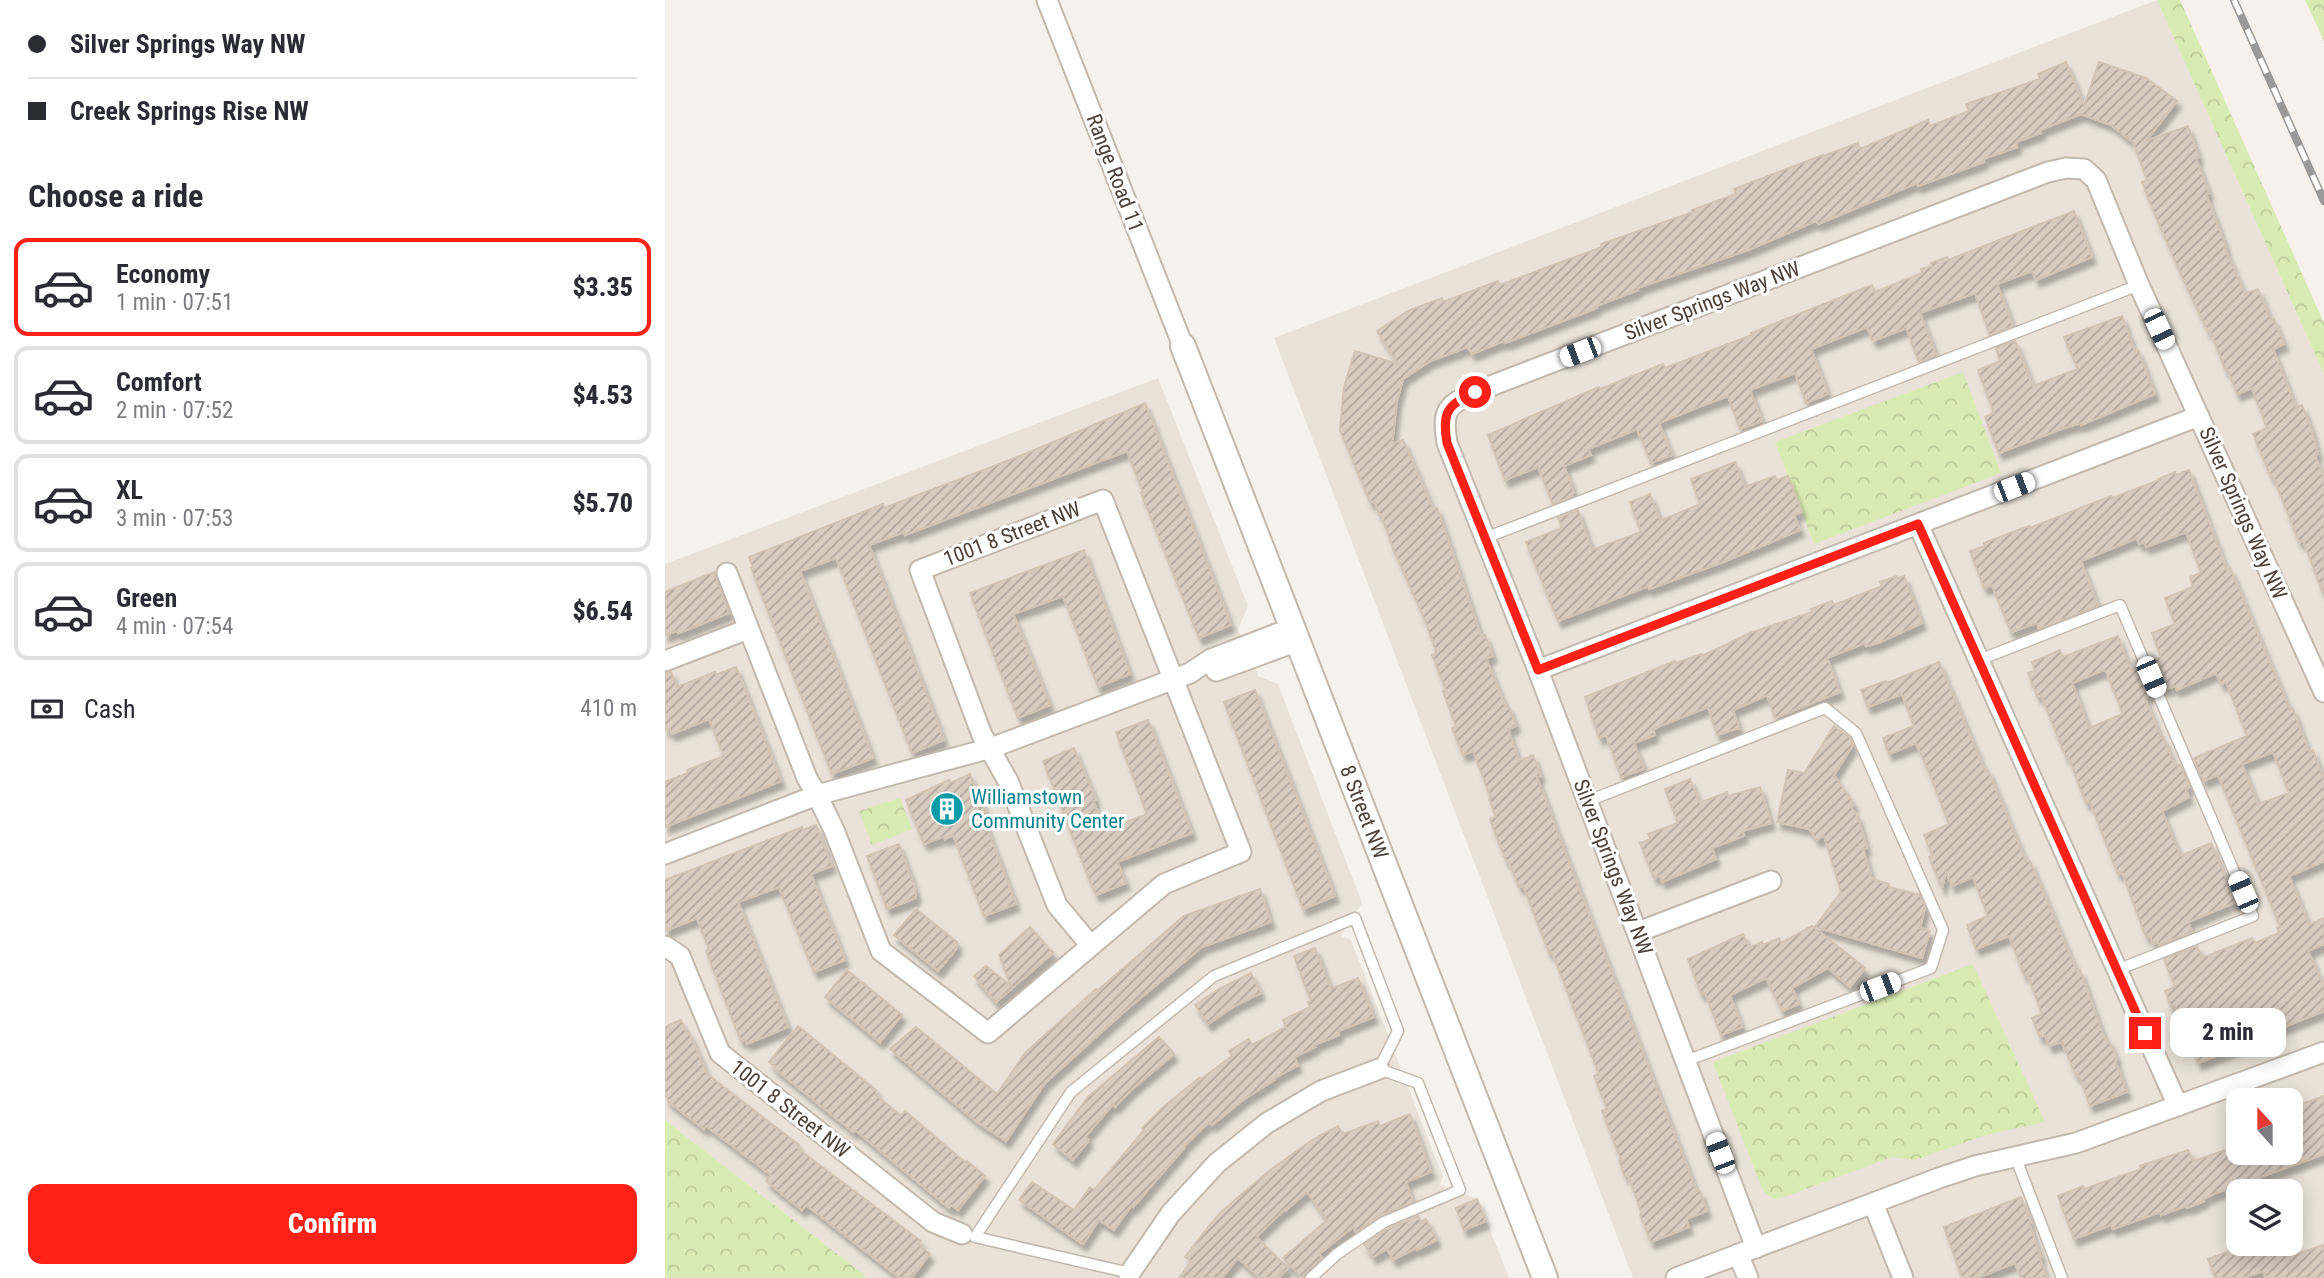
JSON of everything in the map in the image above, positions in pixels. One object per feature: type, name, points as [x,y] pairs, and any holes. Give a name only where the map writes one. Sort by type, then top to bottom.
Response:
[{"type":"street","name":"Range Road 11","points":[[1047,0],[1183,346]]},
{"type":"street","name":"Silver Springs Way NW","points":[[1748,1278],[1747,1251],[1686,1061],[1538,670],[1447,443],[1444,423],[1446,411],[1461,398],[1488,387],[2035,177],[2066,168],[2084,169],[2096,180],[2139,285],[2324,692]]},
{"type":"street","name":"8 Street NW","points":[[1183,346],[1545,1278]]},
{"type":"street","points":[[1538,670],[2199,416]]},
{"type":"street","name":"1001 8 Street NW","points":[[727,573],[807,778],[834,830],[881,951],[988,1033],[1091,946],[1164,884],[1241,852],[1183,676],[1103,500],[919,570],[982,735],[1007,780],[1057,905],[1091,946]]},
{"type":"street","points":[[1918,524],[2178,1106]]},
{"type":"street","points":[[665,661],[748,629]]},
{"type":"street","points":[[665,853],[817,795],[991,748],[1183,676],[1216,671],[1295,634]]},
{"type":"street","points":[[1638,932],[1771,881]]},
{"type":"street","name":"1001 8 Street NW","points":[[665,946],[680,956],[720,1054],[933,1222],[968,1236]]},
{"type":"street","points":[[1676,1278],[1956,1172],[2076,1143],[2324,1052]]},
{"type":"street","points":[[1130,1275],[1171,1213],[1217,1163],[1267,1123],[1321,1091],[1379,1069]]},
{"type":"street","points":[[1873,1203],[1903,1278]]},
{"type":"lane","points":[[1485,538],[2139,285]]},
{"type":"lane","points":[[1979,660],[2120,605],[2253,916],[2117,970]]},
{"type":"lane","points":[[1588,801],[1825,708],[1856,733],[1943,930],[1931,968],[1686,1061]]},
{"type":"lane","points":[[1130,1275],[968,1236],[1071,1092],[1214,976],[1355,918],[1398,1031],[1379,1069],[1418,1083],[1460,1190],[1384,1222],[1337,1254],[1311,1278]]},
{"type":"lane","points":[[2015,1156],[2062,1278]]},
{"type":"shaded area","points":[[2157,0],[2324,374],[2324,1278],[1633,1278],[1274,338]]},
{"type":"shaded area","points":[[1158,378],[1248,606],[1238,629],[1258,676],[1278,684],[1362,903],[1341,936],[1351,940],[1443,1177],[1440,1185],[1478,1199],[1509,1278],[868,1278],[665,1120],[665,564]]},
{"type":"green space","points":[[2157,0],[2180,0],[2324,323],[2324,374]]},
{"type":"green space","points":[[2305,0],[2324,0],[2324,41]]},
{"type":"green space","points":[[1963,372],[2001,473],[1814,544],[1775,442]]},
{"type":"green space","points":[[900,798],[912,829],[872,845],[859,811]]},
{"type":"green space","points":[[1973,964],[2045,1122],[1986,1135],[1915,1160],[1892,1157],[1784,1197],[1774,1199],[1765,1193],[1713,1062]]},
{"type":"green space","points":[[665,1120],[868,1278],[665,1278]]},
{"type":"building","points":[[2066,62],[2084,106],[2099,62],[2146,78],[2177,101],[2146,141],[2188,126],[2209,193],[2206,194],[2224,247],[2245,294],[2258,289],[2284,344],[2273,349],[2296,408],[2302,405],[2312,431],[2318,454],[2315,455],[2324,479],[2324,591],[2303,540],[2299,542],[2253,434],[2267,428],[2252,388],[2237,394],[2150,203],[2142,182],[2147,180],[2133,142],[2111,125],[2081,114],[2040,130],[2041,133],[2016,142],[2017,147],[1983,159],[1984,162],[1918,186],[1917,183],[1818,224],[1816,221],[1748,250],[1637,288],[1638,290],[1596,306],[1597,308],[1505,343],[1504,341],[1472,354],[1468,347],[1430,361],[1403,379],[1397,401],[1392,444],[1403,440],[1433,509],[1437,508],[1481,636],[1485,635],[1493,656],[1486,658],[1516,726],[1508,729],[1519,761],[1533,755],[1541,776],[1537,777],[1568,860],[1697,1192],[1700,1191],[1707,1211],[1686,1219],[1689,1227],[1651,1242],[1602,1111],[1607,1109],[1594,1076],[1599,1074],[1523,885],[1519,887],[1508,860],[1506,861],[1490,819],[1496,817],[1489,799],[1491,798],[1473,751],[1463,755],[1452,728],[1456,726],[1432,655],[1437,654],[1425,620],[1392,546],[1381,514],[1374,501],[1370,502],[1340,430],[1344,387],[1355,351],[1398,364],[1377,331],[1408,311],[1442,298],[1443,302],[1498,281],[1500,285],[1602,247],[1601,244],[1693,212],[1692,210],[1736,194],[1734,189],[1823,155],[1858,143],[1860,149],[1928,120],[1930,126],[1969,111],[1966,104],[2040,79],[2038,74]]},
{"type":"building","points":[[2074,211],[2092,257],[2036,280],[2032,271],[1997,284],[2013,326],[1990,335],[1975,293],[1920,313],[1936,355],[1919,362],[1906,328],[1873,341],[1867,327],[1811,349],[1828,394],[1806,403],[1795,373],[1750,390],[1762,421],[1740,429],[1728,396],[1696,408],[1659,423],[1672,455],[1651,463],[1637,429],[1588,449],[1591,455],[1564,466],[1574,492],[1573,496],[1553,504],[1538,467],[1505,480],[1488,435],[1599,387],[1600,389],[1663,364],[1665,368],[1872,285],[1875,292],[1922,273],[1921,269],[1932,266],[1931,263],[1947,257],[1948,260]]},
{"type":"building","points":[[2122,316],[2155,394],[2081,425],[2064,428],[1999,453],[1985,417],[1994,413],[1978,370],[2000,361],[1996,348],[2015,341],[2033,386],[2078,369],[2064,337]]},
{"type":"building","points":[[1145,403],[1231,625],[1199,638],[1127,451],[905,535],[904,532],[869,545],[944,740],[912,753],[836,558],[800,571],[873,758],[832,774],[749,557],[883,504],[884,508],[1030,452]]},
{"type":"building","points":[[1735,462],[1745,487],[1775,476],[1777,480],[1788,476],[1802,512],[1794,515],[1800,530],[1723,562],[1649,589],[1649,586],[1558,621],[1526,542],[1562,528],[1558,518],[1578,510],[1592,550],[1641,532],[1630,502],[1650,494],[1660,521],[1700,504],[1691,479]]},
{"type":"building","points":[[2189,470],[2227,570],[2230,568],[2290,710],[2293,709],[2309,752],[2313,750],[2324,780],[2324,861],[2289,876],[2309,925],[2324,918],[2324,944],[2308,951],[2324,987],[2324,1011],[2198,1063],[2175,1005],[2171,1007],[2165,991],[2175,987],[2164,959],[2197,946],[2202,958],[2252,938],[2255,943],[2279,933],[2277,928],[2280,926],[2218,775],[2203,781],[2194,758],[2247,736],[2226,682],[2221,684],[2216,673],[2177,690],[2175,686],[2164,690],[2152,661],[2161,657],[2152,633],[2175,624],[2165,598],[2193,587],[2190,577],[2201,573],[2186,532],[2146,547],[2144,542],[2139,544],[2137,538],[2081,561],[2098,606],[2039,629],[2037,623],[2011,632],[1992,585],[1984,588],[1970,551],[2015,531],[2029,526],[2030,528],[2111,496],[2112,498],[2175,472],[2176,475]],"holes":[[[2273,752],[2289,793],[2258,804],[2242,764]]]},
{"type":"building","points":[[1084,550],[1130,674],[1098,687],[1063,596],[1013,614],[1050,705],[1018,718],[970,593]]},
{"type":"building","points":[[714,572],[729,613],[679,633],[677,631],[665,635],[665,592]]},
{"type":"building","points":[[1904,576],[1922,623],[1878,643],[1866,646],[1865,643],[1827,658],[1840,692],[1775,718],[1767,695],[1733,710],[1739,728],[1717,735],[1708,707],[1662,725],[1653,730],[1655,735],[1634,743],[1644,769],[1621,777],[1606,735],[1599,738],[1585,697],[1675,661],[1676,663],[1701,654],[1702,656],[1750,633],[1812,612],[1811,609],[1832,601],[1834,605],[1882,586],[1880,582]]},
{"type":"building","points":[[2118,636],[2131,670],[2138,667],[2151,695],[2145,698],[2161,738],[2163,737],[2175,766],[2180,764],[2190,787],[2186,789],[2189,797],[2162,811],[2180,856],[2211,843],[2236,902],[2188,922],[2192,932],[2159,945],[2158,942],[2153,944],[2150,936],[2146,937],[2122,872],[2118,874],[2090,802],[2086,803],[2041,695],[2037,696],[2028,673],[2035,671],[2032,662],[2060,650],[2063,657]],"holes":[[[2106,671],[2123,714],[2089,728],[2072,683]]]},
{"type":"building","points":[[1939,662],[2026,862],[2030,861],[2077,972],[2080,970],[2105,1040],[2108,1039],[2117,1059],[2115,1060],[2127,1092],[2090,1106],[2079,1075],[2076,1076],[2062,1042],[2049,1046],[2045,1035],[2040,1037],[2032,1018],[2042,1014],[2027,973],[2024,975],[2009,936],[1976,949],[1967,925],[1988,916],[1973,877],[1952,886],[1946,872],[1942,888],[1929,857],[1933,856],[1924,835],[1949,824],[1928,770],[1916,743],[1889,754],[1883,738],[1914,726],[1902,694],[1868,707],[1861,690],[1886,681],[1887,683]]},
{"type":"building","points":[[736,667],[781,781],[665,827],[665,782],[688,773],[687,770],[724,756],[709,719],[672,734],[670,729],[665,731],[665,673],[671,672],[677,687]]},
{"type":"building","points":[[1255,690],[1335,896],[1303,909],[1224,702]]},
{"type":"building","points":[[1148,720],[1192,833],[1117,862],[1126,883],[1096,895],[1043,761],[1074,748],[1096,800],[1093,801],[1105,830],[1147,814],[1116,732]]},
{"type":"building","points":[[1834,726],[1850,738],[1853,745],[1834,775],[1854,804],[1851,807],[1858,817],[1867,848],[1863,849],[1872,879],[1889,884],[1889,887],[1920,895],[1925,907],[1920,928],[1930,931],[1922,958],[1815,927],[1841,892],[1824,835],[1817,840],[1809,829],[1777,822],[1788,770],[1804,773]]},
{"type":"building","points":[[970,774],[988,818],[984,820],[1016,904],[984,916],[953,835],[924,844],[906,800],[949,780],[950,783]]},
{"type":"building","points":[[1690,779],[1700,803],[1727,792],[1728,796],[1760,787],[1771,823],[1742,831],[1744,836],[1712,848],[1716,859],[1662,882],[1660,875],[1654,878],[1640,843],[1651,839],[1648,834],[1678,823],[1665,789]]},
{"type":"building","points":[[816,825],[832,866],[811,874],[845,960],[814,972],[779,887],[738,902],[788,1027],[747,1044],[745,1039],[741,1041],[706,951],[709,949],[697,918],[665,931],[665,880],[802,827],[803,830]]},
{"type":"building","points":[[899,844],[916,891],[916,898],[887,909],[867,856]]},
{"type":"building","points":[[1260,889],[1271,922],[1202,947],[1127,1009],[1045,1083],[1006,1141],[977,1122],[890,1049],[916,1027],[997,1094],[1025,1053],[1096,989],[1184,916]]},
{"type":"building","points":[[916,909],[957,942],[957,948],[938,971],[894,935]]},
{"type":"building","points":[[1812,926],[1865,968],[1850,987],[1828,968],[1792,988],[1799,1004],[1782,1011],[1766,978],[1730,995],[1742,1027],[1721,1035],[1688,959],[1743,934],[1749,948],[1779,938],[1781,943]]},
{"type":"building","points":[[1030,927],[1053,953],[996,1002],[974,976],[986,966],[1011,986],[999,955]]},
{"type":"building","points":[[1315,948],[1331,989],[1358,978],[1374,1017],[1338,1031],[1339,1035],[1294,1057],[1298,1065],[1273,1079],[1212,1125],[1209,1122],[1183,1147],[1133,1207],[1131,1206],[1114,1230],[1099,1220],[1083,1244],[1019,1200],[1032,1182],[1074,1210],[1090,1187],[1094,1190],[1144,1130],[1142,1128],[1162,1108],[1232,1056],[1229,1051],[1249,1039],[1252,1045],[1286,1027],[1283,1020],[1310,1007],[1308,1002],[1311,1001],[1294,956]]},
{"type":"building","points":[[847,970],[902,1015],[880,1042],[825,997]]},
{"type":"building","points":[[1251,973],[1261,993],[1236,1005],[1208,1024],[1195,1005]]},
{"type":"building","points":[[681,1020],[707,1074],[799,1145],[797,1148],[921,1241],[918,1244],[930,1254],[911,1278],[900,1278],[806,1205],[802,1210],[766,1181],[771,1175],[669,1102],[665,1094],[665,1027]]},
{"type":"building","points":[[798,1026],[877,1091],[875,1094],[901,1116],[905,1111],[985,1176],[958,1210],[951,1205],[949,1208],[855,1130],[853,1132],[774,1068],[769,1062]]},
{"type":"building","points":[[1159,1037],[1174,1054],[1115,1107],[1113,1104],[1085,1137],[1089,1140],[1073,1160],[1053,1144],[1088,1097]]},
{"type":"building","points":[[2324,1096],[2324,1154],[2303,1162],[2303,1104]]},
{"type":"building","points":[[1410,1114],[1431,1172],[1406,1182],[1413,1202],[1381,1215],[1356,1232],[1353,1227],[1319,1254],[1322,1258],[1302,1278],[1283,1258],[1327,1220],[1307,1192],[1256,1237],[1288,1268],[1278,1278],[1260,1278],[1238,1258],[1222,1278],[1179,1278],[1191,1261],[1185,1257],[1221,1212],[1270,1170],[1312,1140],[1338,1126],[1343,1134],[1378,1121],[1380,1126]]},
{"type":"building","points":[[2188,1150],[2193,1161],[2226,1150],[2226,1166],[2291,1166],[2255,1179],[2226,1179],[2226,1189],[2187,1208],[2186,1206],[2161,1215],[2160,1212],[2113,1229],[2111,1225],[2074,1239],[2058,1196],[2141,1169],[2140,1166]]},
{"type":"building","points":[[2021,1197],[2047,1278],[2021,1278],[2015,1263],[1977,1278],[1962,1278],[1944,1227]]},
{"type":"building","points":[[1477,1199],[1486,1221],[1464,1230],[1456,1208]]},
{"type":"building","points":[[1418,1216],[1421,1222],[1426,1219],[1437,1240],[1393,1260],[1387,1249],[1373,1257],[1364,1244],[1388,1229]]},
{"type":"building","points":[[2324,1245],[2324,1278],[2266,1278],[2263,1271],[2243,1278],[2215,1278],[2208,1259],[2226,1252],[2226,1256],[2303,1256],[2303,1252]]},
{"type":"railway","points":[[2234,0],[2324,201]]},
{"type":"place","name":"Williamstown Community Center","points":[[947,809]]},
{"type":"route","points":[[1475,392],[1461,398],[1446,411],[1444,423],[1447,443],[1538,670],[1918,524],[2145,1033]]}]
